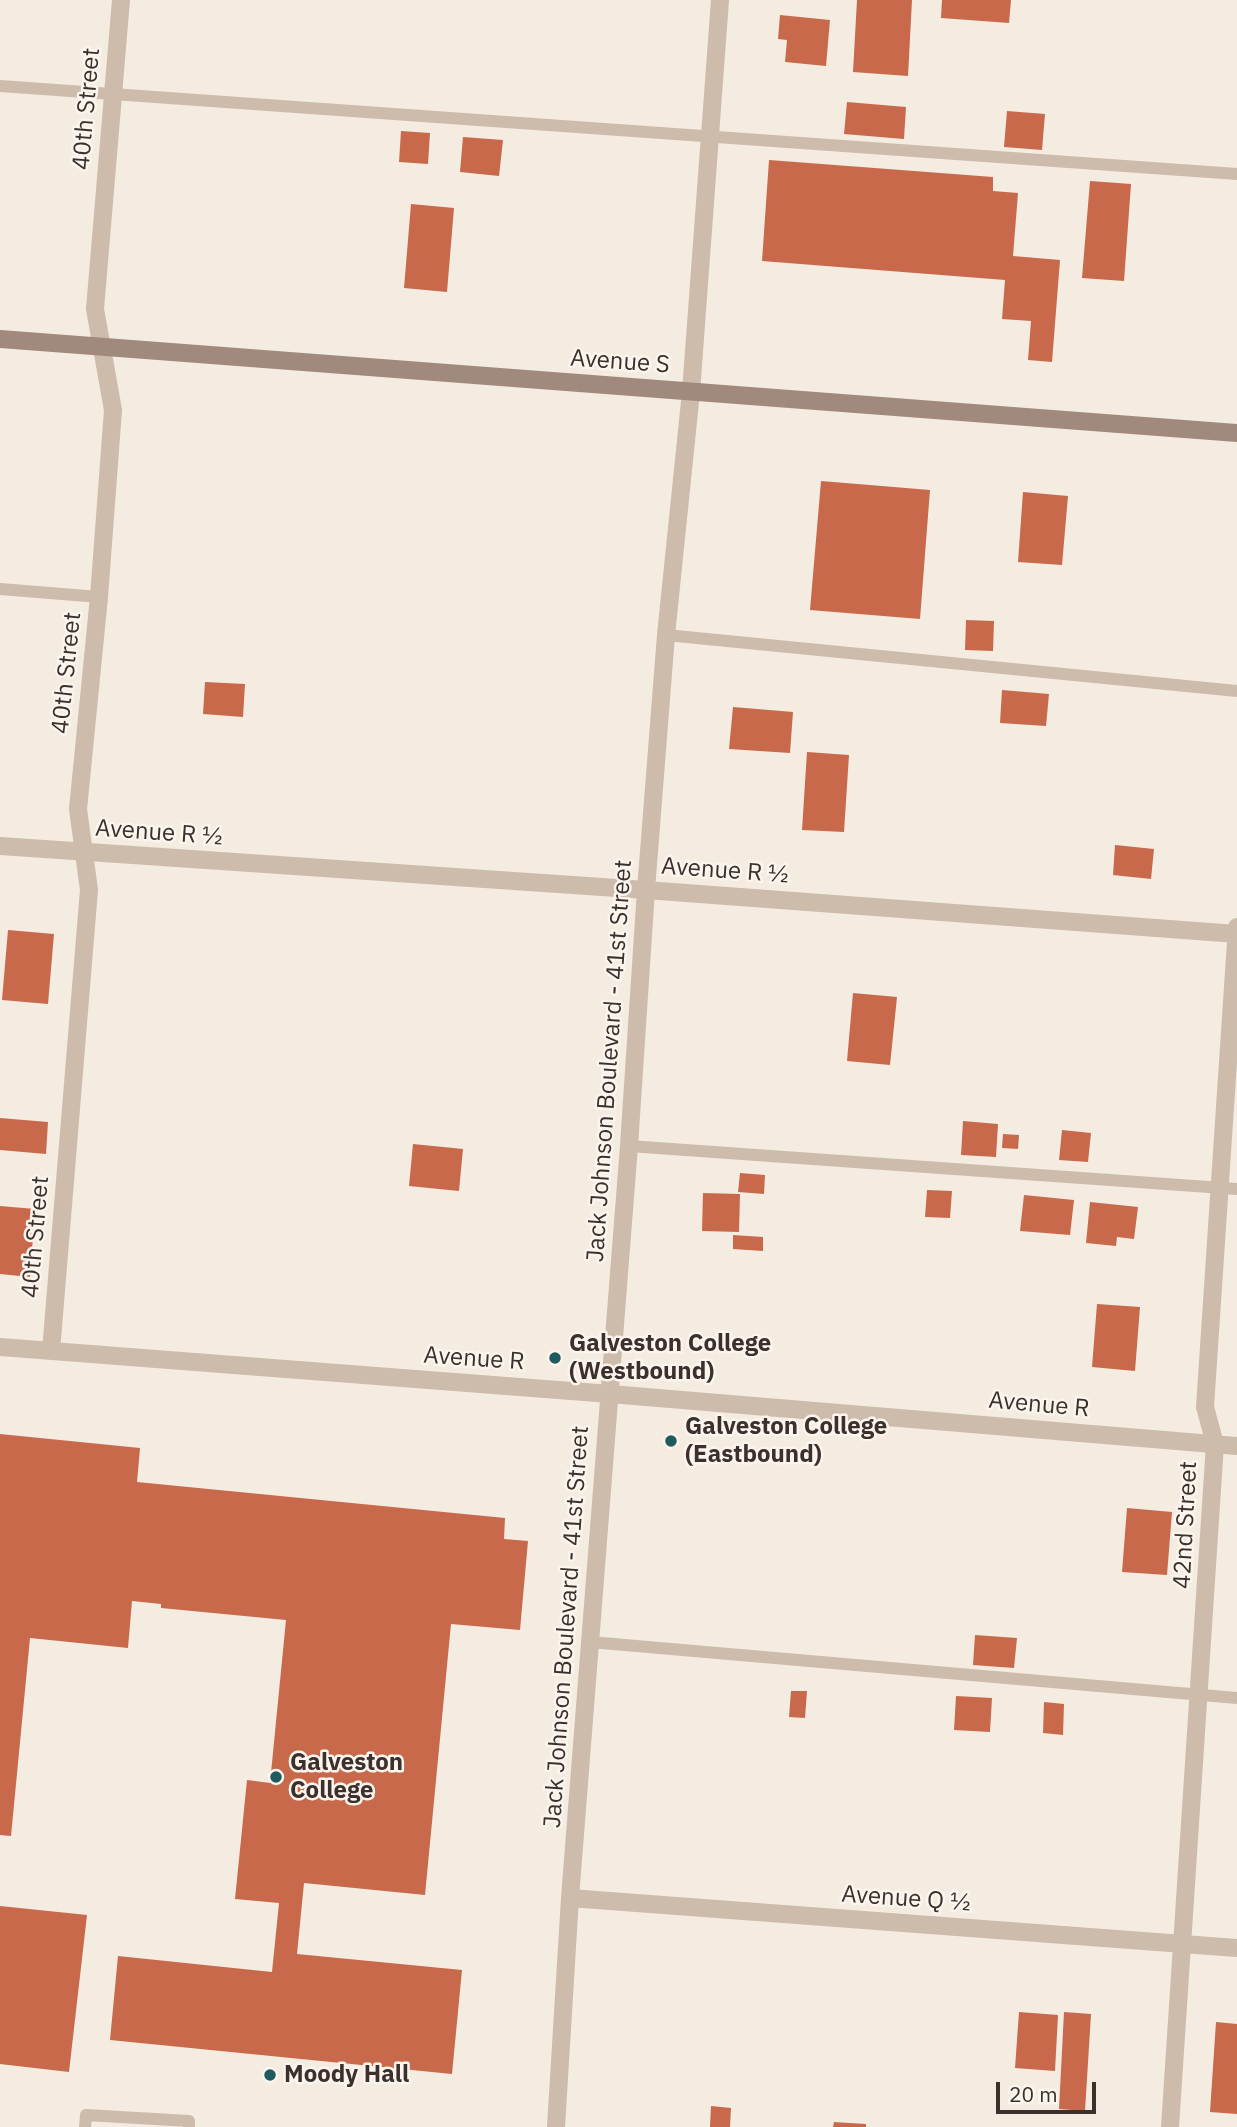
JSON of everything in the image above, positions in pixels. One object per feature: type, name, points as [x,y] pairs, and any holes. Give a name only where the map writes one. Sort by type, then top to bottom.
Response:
[{"type":"main road","name":"Avenue S","points":[[0,340],[1237,433]]},
{"type":"street","name":"40th Street","points":[[51,1351],[89,890],[78,809],[99,597],[113,410],[94,309],[121,0]]},
{"type":"street","name":"Jack Johnson Boulevard - 41st Street","points":[[556,2127],[570,1898],[629,1146],[646,890],[666,635],[691,391],[720,0]]},
{"type":"street","name":"Avenue R ½","points":[[0,846],[1237,934]]},
{"type":"street","name":"42nd Street","points":[[1170,2127],[1215,1444],[1205,1407],[1228,1189],[1237,928]]},
{"type":"street","name":"Avenue R","points":[[0,1347],[1237,1446]]},
{"type":"street","name":"Avenue Q ½","points":[[570,1898],[1237,1948]]},
{"type":"lane","points":[[0,86],[1237,174]]},
{"type":"lane","points":[[0,589],[99,597]]},
{"type":"lane","points":[[666,635],[1237,691]]},
{"type":"lane","points":[[629,1146],[1228,1189]]},
{"type":"lane","points":[[590,1642],[1237,1698]]},
{"type":"lane","points":[[85,2127],[86,2115],[189,2121],[189,2127]]},
{"type":"building","points":[[857,0],[912,0],[908,76],[853,72]]},
{"type":"building","points":[[942,0],[1011,0],[1009,23],[941,18]]},
{"type":"building","points":[[780,15],[830,20],[826,66],[785,62],[787,40],[778,39]]},
{"type":"building","points":[[847,102],[906,107],[904,139],[844,134]]},
{"type":"building","points":[[1007,111],[1045,114],[1042,150],[1004,147]]},
{"type":"building","points":[[401,131],[430,133],[428,164],[399,162]]},
{"type":"building","points":[[463,137],[503,140],[499,176],[460,172]]},
{"type":"building","points":[[769,160],[993,177],[993,191],[1018,193],[1013,256],[1060,260],[1052,362],[1028,360],[1031,321],[1002,319],[1005,280],[762,261]]},
{"type":"building","points":[[1090,181],[1131,184],[1124,281],[1082,278]]},
{"type":"building","points":[[411,204],[454,208],[447,292],[404,288]]},
{"type":"building","points":[[821,481],[930,490],[920,619],[810,610]]},
{"type":"building","points":[[1023,492],[1068,496],[1062,565],[1018,562]]},
{"type":"building","points":[[966,620],[994,621],[993,651],[965,650]]},
{"type":"building","points":[[205,682],[245,684],[243,717],[203,714]]},
{"type":"building","points":[[1002,690],[1049,694],[1046,726],[1000,723]]},
{"type":"building","points":[[733,707],[793,712],[790,753],[729,749]]},
{"type":"building","points":[[807,752],[849,755],[844,832],[802,830]]},
{"type":"building","points":[[1115,845],[1154,849],[1151,879],[1113,875]]},
{"type":"building","points":[[8,930],[54,934],[48,1004],[2,1000]]},
{"type":"building","points":[[853,993],[897,997],[890,1065],[847,1061]]},
{"type":"building","points":[[0,1118],[48,1122],[46,1154],[0,1150]]},
{"type":"building","points":[[963,1121],[998,1124],[996,1157],[961,1155]]},
{"type":"building","points":[[1062,1130],[1091,1133],[1088,1162],[1059,1160]]},
{"type":"building","points":[[1003,1134],[1019,1135],[1018,1149],[1002,1148]]},
{"type":"building","points":[[413,1144],[463,1149],[459,1191],[409,1186]]},
{"type":"building","points":[[740,1173],[765,1175],[764,1194],[738,1192]]},
{"type":"building","points":[[927,1190],[952,1191],[950,1218],[925,1217]]},
{"type":"building","points":[[703,1193],[740,1194],[739,1232],[702,1231]]},
{"type":"building","points":[[1024,1195],[1074,1200],[1070,1235],[1020,1231]]},
{"type":"building","points":[[1090,1202],[1138,1207],[1134,1239],[1117,1237],[1116,1246],[1086,1243]]},
{"type":"building","points":[[0,1206],[35,1209],[30,1277],[0,1274]]},
{"type":"building","points":[[733,1235],[763,1237],[763,1251],[733,1249]]},
{"type":"building","points":[[1097,1304],[1140,1307],[1135,1371],[1092,1367]]},
{"type":"building","points":[[0,1434],[140,1448],[137,1482],[505,1518],[504,1539],[528,1541],[520,1630],[451,1624],[425,1895],[304,1883],[297,1954],[462,1970],[452,2074],[110,2040],[118,1956],[272,1972],[279,1903],[235,1899],[247,1780],[270,1783],[286,1620],[161,1608],[161,1604],[132,1601],[128,1648],[30,1638],[11,1836],[0,1835]]},
{"type":"building","points":[[1127,1508],[1172,1512],[1167,1575],[1122,1572]]},
{"type":"building","points":[[975,1635],[1017,1638],[1014,1668],[973,1665]]},
{"type":"building","points":[[791,1691],[807,1691],[805,1718],[789,1717]]},
{"type":"building","points":[[956,1696],[992,1698],[990,1732],[954,1730]]},
{"type":"building","points":[[1044,1702],[1064,1704],[1063,1735],[1043,1733]]},
{"type":"building","points":[[0,1906],[87,1915],[69,2072],[0,2064]]},
{"type":"building","points":[[1019,2012],[1058,2015],[1055,2071],[1015,2068]]},
{"type":"building","points":[[1064,2012],[1091,2014],[1085,2111],[1059,2109]]},
{"type":"building","points":[[1216,2022],[1237,2024],[1237,2114],[1210,2112]]},
{"type":"building","points":[[711,2106],[731,2108],[730,2127],[710,2127]]},
{"type":"building","points":[[834,2122],[866,2124],[866,2127],[833,2127]]},
{"type":"place","name":"Galveston College (Westbound)","points":[[555,1358]]},
{"type":"place","name":"Galveston College (Eastbound)","points":[[671,1441]]},
{"type":"place","name":"Galveston College","points":[[276,1777]]},
{"type":"place","name":"Moody Hall","points":[[270,2075]]}]
